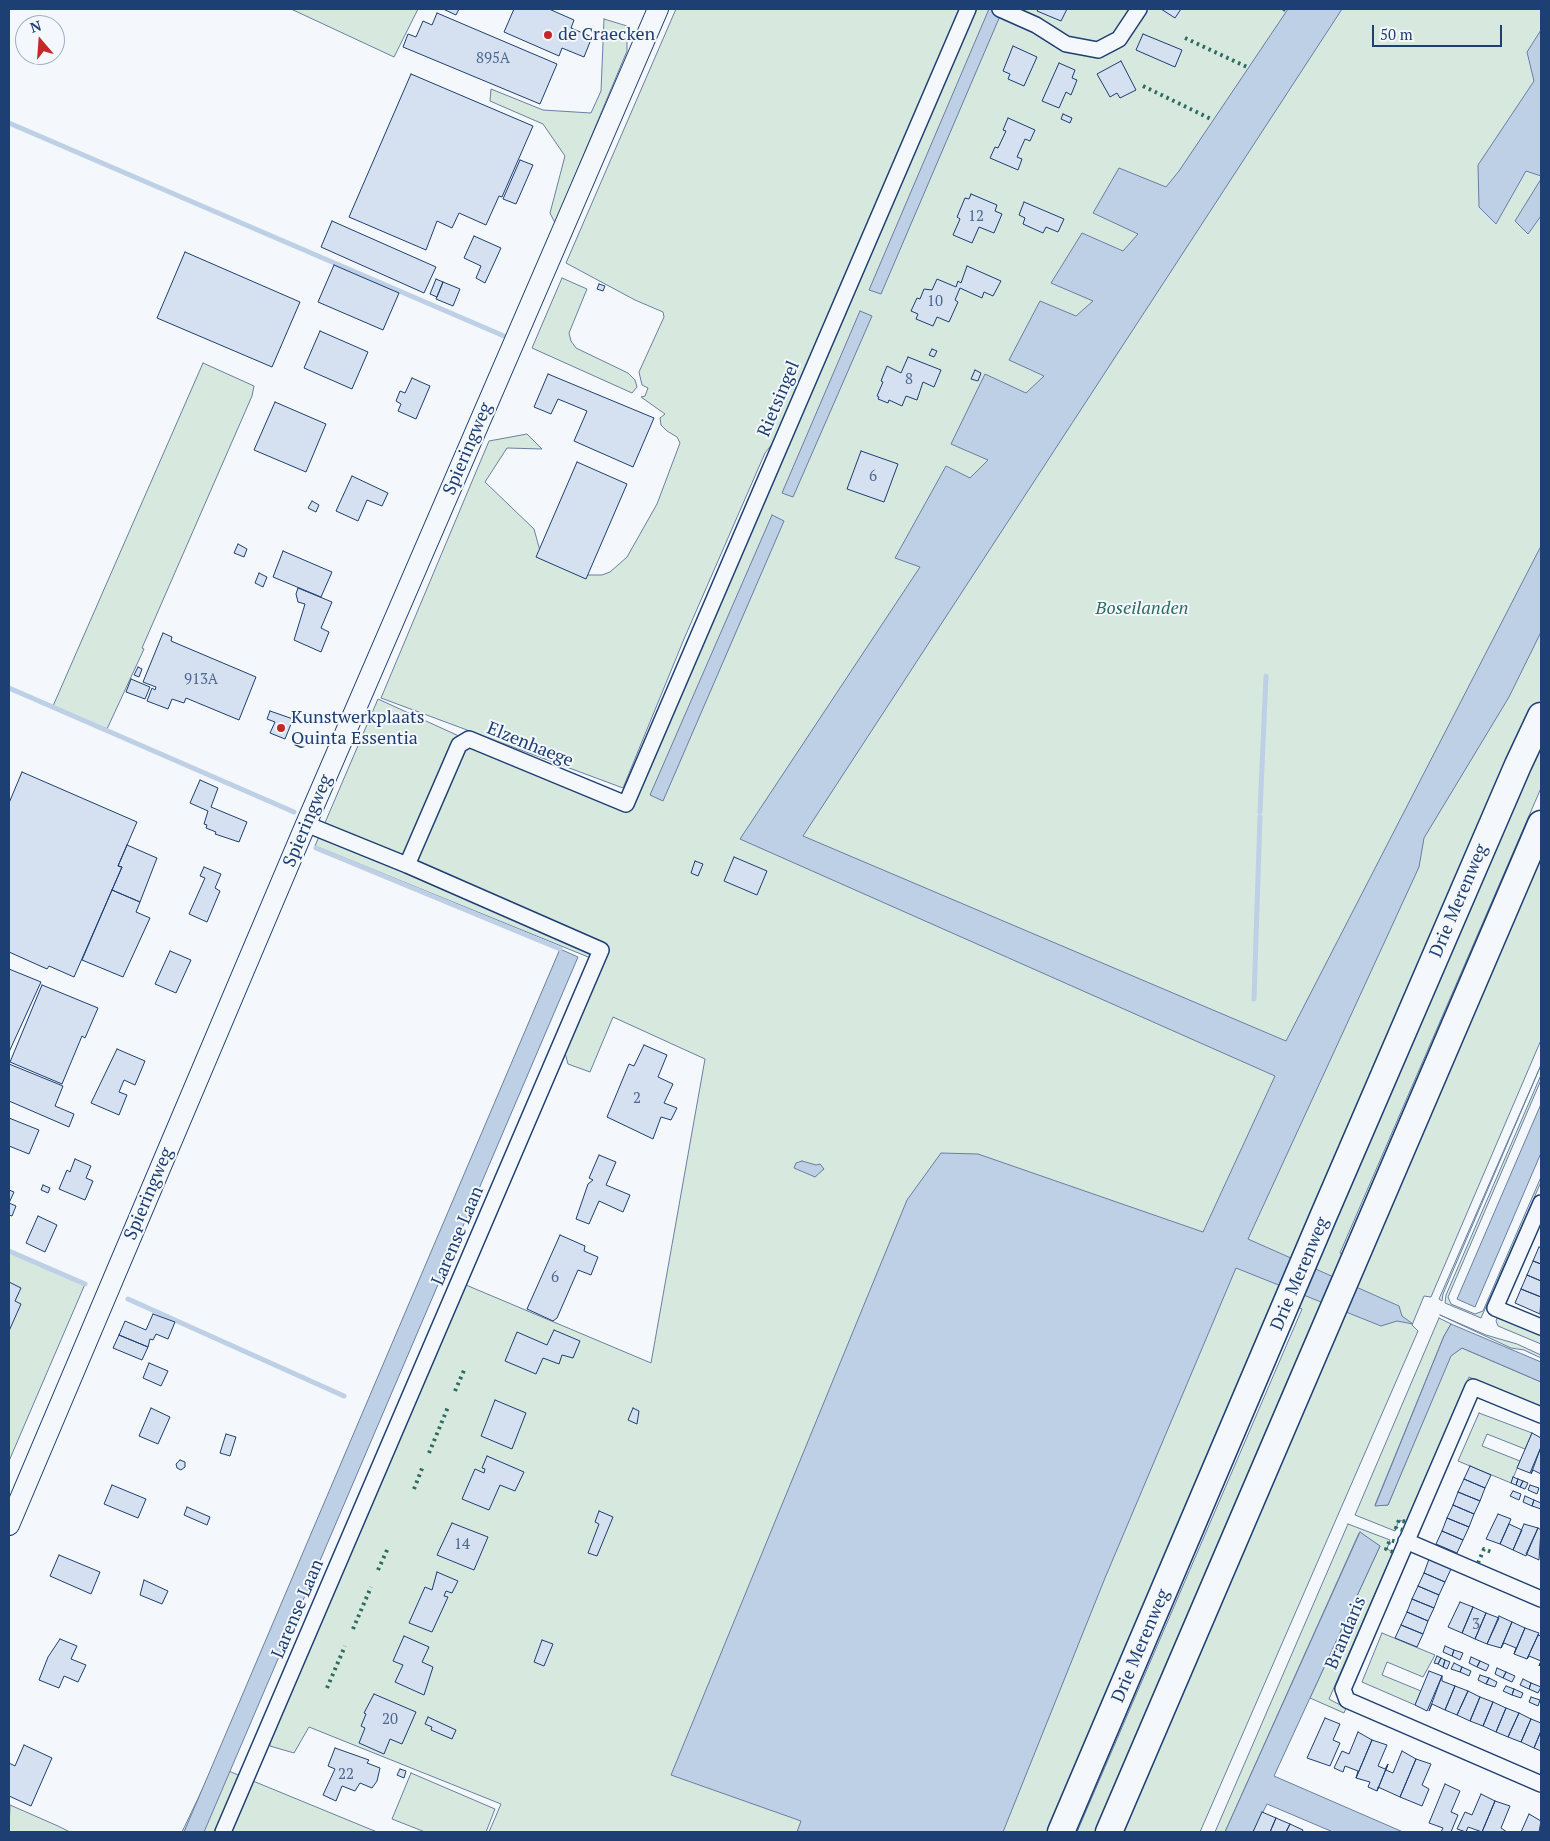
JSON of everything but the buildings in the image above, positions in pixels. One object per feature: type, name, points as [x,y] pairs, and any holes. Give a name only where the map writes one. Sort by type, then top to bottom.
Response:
[{"type":"highway","name":"Drie Merenweg","points":[[1061,1832],[1323,1217],[1541,716]]},
{"type":"highway","points":[[1109,1832],[1541,824]]},
{"type":"street","name":"Spieringweg","points":[[9,1525],[306,824],[658,9]]},
{"type":"street","name":"Rietsingel","points":[[626,804],[968,9]]},
{"type":"street","points":[[1002,10],[1036,25],[1066,44],[1098,50],[1119,39],[1139,9]]},
{"type":"street","name":"Elzenhaege","points":[[407,865],[459,745],[468,740],[626,804]]},
{"type":"street","name":"Larense Laan","points":[[223,1832],[601,950],[407,865],[306,824]]},
{"type":"street","points":[[1541,1203],[1495,1308],[1541,1328]]},
{"type":"street","name":"Brandaris","points":[[1541,1415],[1473,1387],[1343,1689],[1347,1700],[1541,1784]]},
{"type":"street","points":[[1406,1541],[1541,1599]]},
{"type":"green space","points":[[291,9],[418,9],[394,57]]},
{"type":"green space","points":[[676,9],[960,9],[773,443],[765,453],[684,639],[623,788],[381,698],[489,441],[527,434],[542,449],[507,448],[485,482],[534,529],[542,558],[587,575],[602,575],[610,572],[627,557],[657,504],[680,443],[677,437],[661,425],[660,418],[665,414],[641,397],[645,396],[648,388],[642,385],[639,372],[664,317],[663,312],[635,300],[566,263]]},
{"type":"green space","name":"Boseilanden","points":[[973,9],[1541,9],[1541,788],[1340,1253],[1362,1264],[1541,849],[1541,1040],[1431,1297],[1424,1296],[1412,1325],[1418,1331],[1200,1832],[1077,1832],[1302,1309],[1279,1298],[1061,1832],[489,1832],[501,1804],[309,1727],[294,1753],[270,1746],[269,1740],[466,1285],[651,1363],[705,1059],[613,1017],[590,1072],[568,1064],[565,1053],[603,963],[315,846],[378,699],[616,808]]},
{"type":"green space","points":[[604,19],[627,26],[627,51],[555,223],[550,213],[565,156],[543,124],[490,101],[491,89],[543,110],[591,113],[601,91]]},
{"type":"green space","points":[[562,278],[587,289],[569,333],[571,341],[576,348],[628,373],[635,380],[637,387],[632,393],[532,348]]},
{"type":"green space","points":[[203,363],[254,386],[252,396],[142,648],[144,649],[107,729],[53,706]]},
{"type":"green space","points":[[1541,1065],[1443,1294],[1442,1301],[1439,1299]]},
{"type":"green space","points":[[1541,1075],[1541,1080],[1448,1297],[1451,1304],[1475,1314],[1483,1311],[1541,1177],[1541,1182],[1481,1318],[1445,1303],[1446,1295]]},
{"type":"green space","points":[[9,1251],[85,1284],[9,1461]]},
{"type":"green space","points":[[1440,1315],[1486,1335],[1517,1344],[1541,1355],[1541,1358],[1524,1350],[1511,1348]]},
{"type":"green space","points":[[1498,1316],[1541,1336],[1541,1344],[1498,1326],[1496,1321]]},
{"type":"green space","points":[[1439,1318],[1451,1324],[1444,1336],[1375,1505],[1388,1505],[1450,1356],[1462,1348],[1541,1382],[1541,1407],[1469,1377],[1406,1522],[1399,1520],[1395,1531],[1355,1515]]},
{"type":"green space","points":[[1479,1413],[1532,1433],[1525,1449],[1487,1434],[1482,1446],[1520,1461],[1511,1483],[1458,1461]]},
{"type":"green space","points":[[1348,1524],[1390,1540],[1387,1549],[1393,1552],[1329,1699],[1346,1708],[1344,1713],[1310,1698],[1380,1546],[1359,1533],[1225,1832],[1215,1832]]},
{"type":"green space","points":[[1382,1633],[1435,1655],[1423,1677],[1387,1662],[1382,1675],[1421,1691],[1415,1705],[1362,1682]]},
{"type":"green space","points":[[214,1765],[377,1832],[182,1832]]},
{"type":"green space","points":[[411,1773],[495,1809],[486,1832],[425,1832],[392,1819]]},
{"type":"green space","points":[[10,1805],[58,1826],[70,1832],[9,1832]]},
{"type":"water","points":[[989,9],[1003,9],[881,294],[869,290]]},
{"type":"water","points":[[1288,9],[1342,9],[803,836],[1286,1041],[1541,546],[1541,632],[1509,697],[1424,838],[1419,867],[1248,1239],[1399,1306],[1402,1316],[1413,1324],[1397,1321],[1381,1326],[1236,1268],[1105,1578],[1003,1832],[797,1832],[801,1821],[671,1775],[907,1200],[941,1153],[978,1154],[1203,1232],[1275,1076],[740,839],[920,567],[895,558],[946,466],[970,478],[988,460],[951,444],[985,374],[1026,393],[1044,376],[1009,360],[1040,301],[1076,316],[1093,301],[1051,283],[1082,233],[1123,251],[1138,234],[1093,213],[1119,168],[1166,187],[1179,171]]},
{"type":"water","points":[[1541,30],[1541,176],[1526,171],[1496,224],[1479,207],[1478,165],[1534,81],[1527,52]]},
{"type":"water","points":[[1541,179],[1541,216],[1528,234],[1515,221]]},
{"type":"water","points":[[860,311],[872,316],[793,497],[782,493]]},
{"type":"water","points":[[772,515],[784,521],[663,801],[650,795]]},
{"type":"water","points":[[560,949],[578,957],[204,1832],[184,1832]]},
{"type":"water","points":[[1541,1104],[1541,1153],[1475,1307],[1457,1299]]},
{"type":"water","points":[[802,1161],[816,1165],[820,1164],[824,1169],[815,1177],[794,1168],[796,1163]]},
{"type":"water","points":[[1451,1324],[1541,1362],[1541,1382],[1462,1348],[1451,1356],[1388,1505],[1375,1506],[1444,1336]]},
{"type":"water","points":[[1360,1532],[1380,1546],[1274,1776],[1403,1832],[1333,1832],[1267,1804],[1253,1832],[1225,1832]]},
{"type":"waterway","points":[[9,123],[504,336]]},
{"type":"waterway","points":[[1260,812],[1266,676]]},
{"type":"waterway","points":[[9,688],[294,812]]},
{"type":"waterway","points":[[1254,999],[1260,817]]},
{"type":"waterway","points":[[316,848],[560,949]]},
{"type":"waterway","points":[[9,1251],[85,1284]]},
{"type":"waterway","points":[[128,1299],[344,1396]]},
{"type":"hedge","points":[[1283,9],[1287,10]]},
{"type":"hedge","points":[[1185,38],[1247,67]]},
{"type":"hedge","points":[[1143,86],[1213,120]]},
{"type":"hedge","points":[[455,1391],[465,1368]]},
{"type":"hedge","points":[[429,1453],[448,1407]]},
{"type":"hedge","points":[[414,1489],[423,1466]]},
{"type":"hedge","points":[[1403,1530],[1396,1528],[1399,1520],[1406,1522]]},
{"type":"hedge","points":[[1393,1552],[1386,1549],[1390,1540],[1397,1542]]},
{"type":"hedge","points":[[378,1570],[388,1548]]},
{"type":"hedge","points":[[1478,1563],[1484,1549],[1494,1553]]},
{"type":"hedge","points":[[353,1629],[371,1587]]},
{"type":"hedge","points":[[327,1688],[345,1646]]},
{"type":"place","name":"de Craecken","points":[[548,35]]},
{"type":"place","name":"Kunstwerkplaats Quinta Essentia","points":[[281,728]]}]
